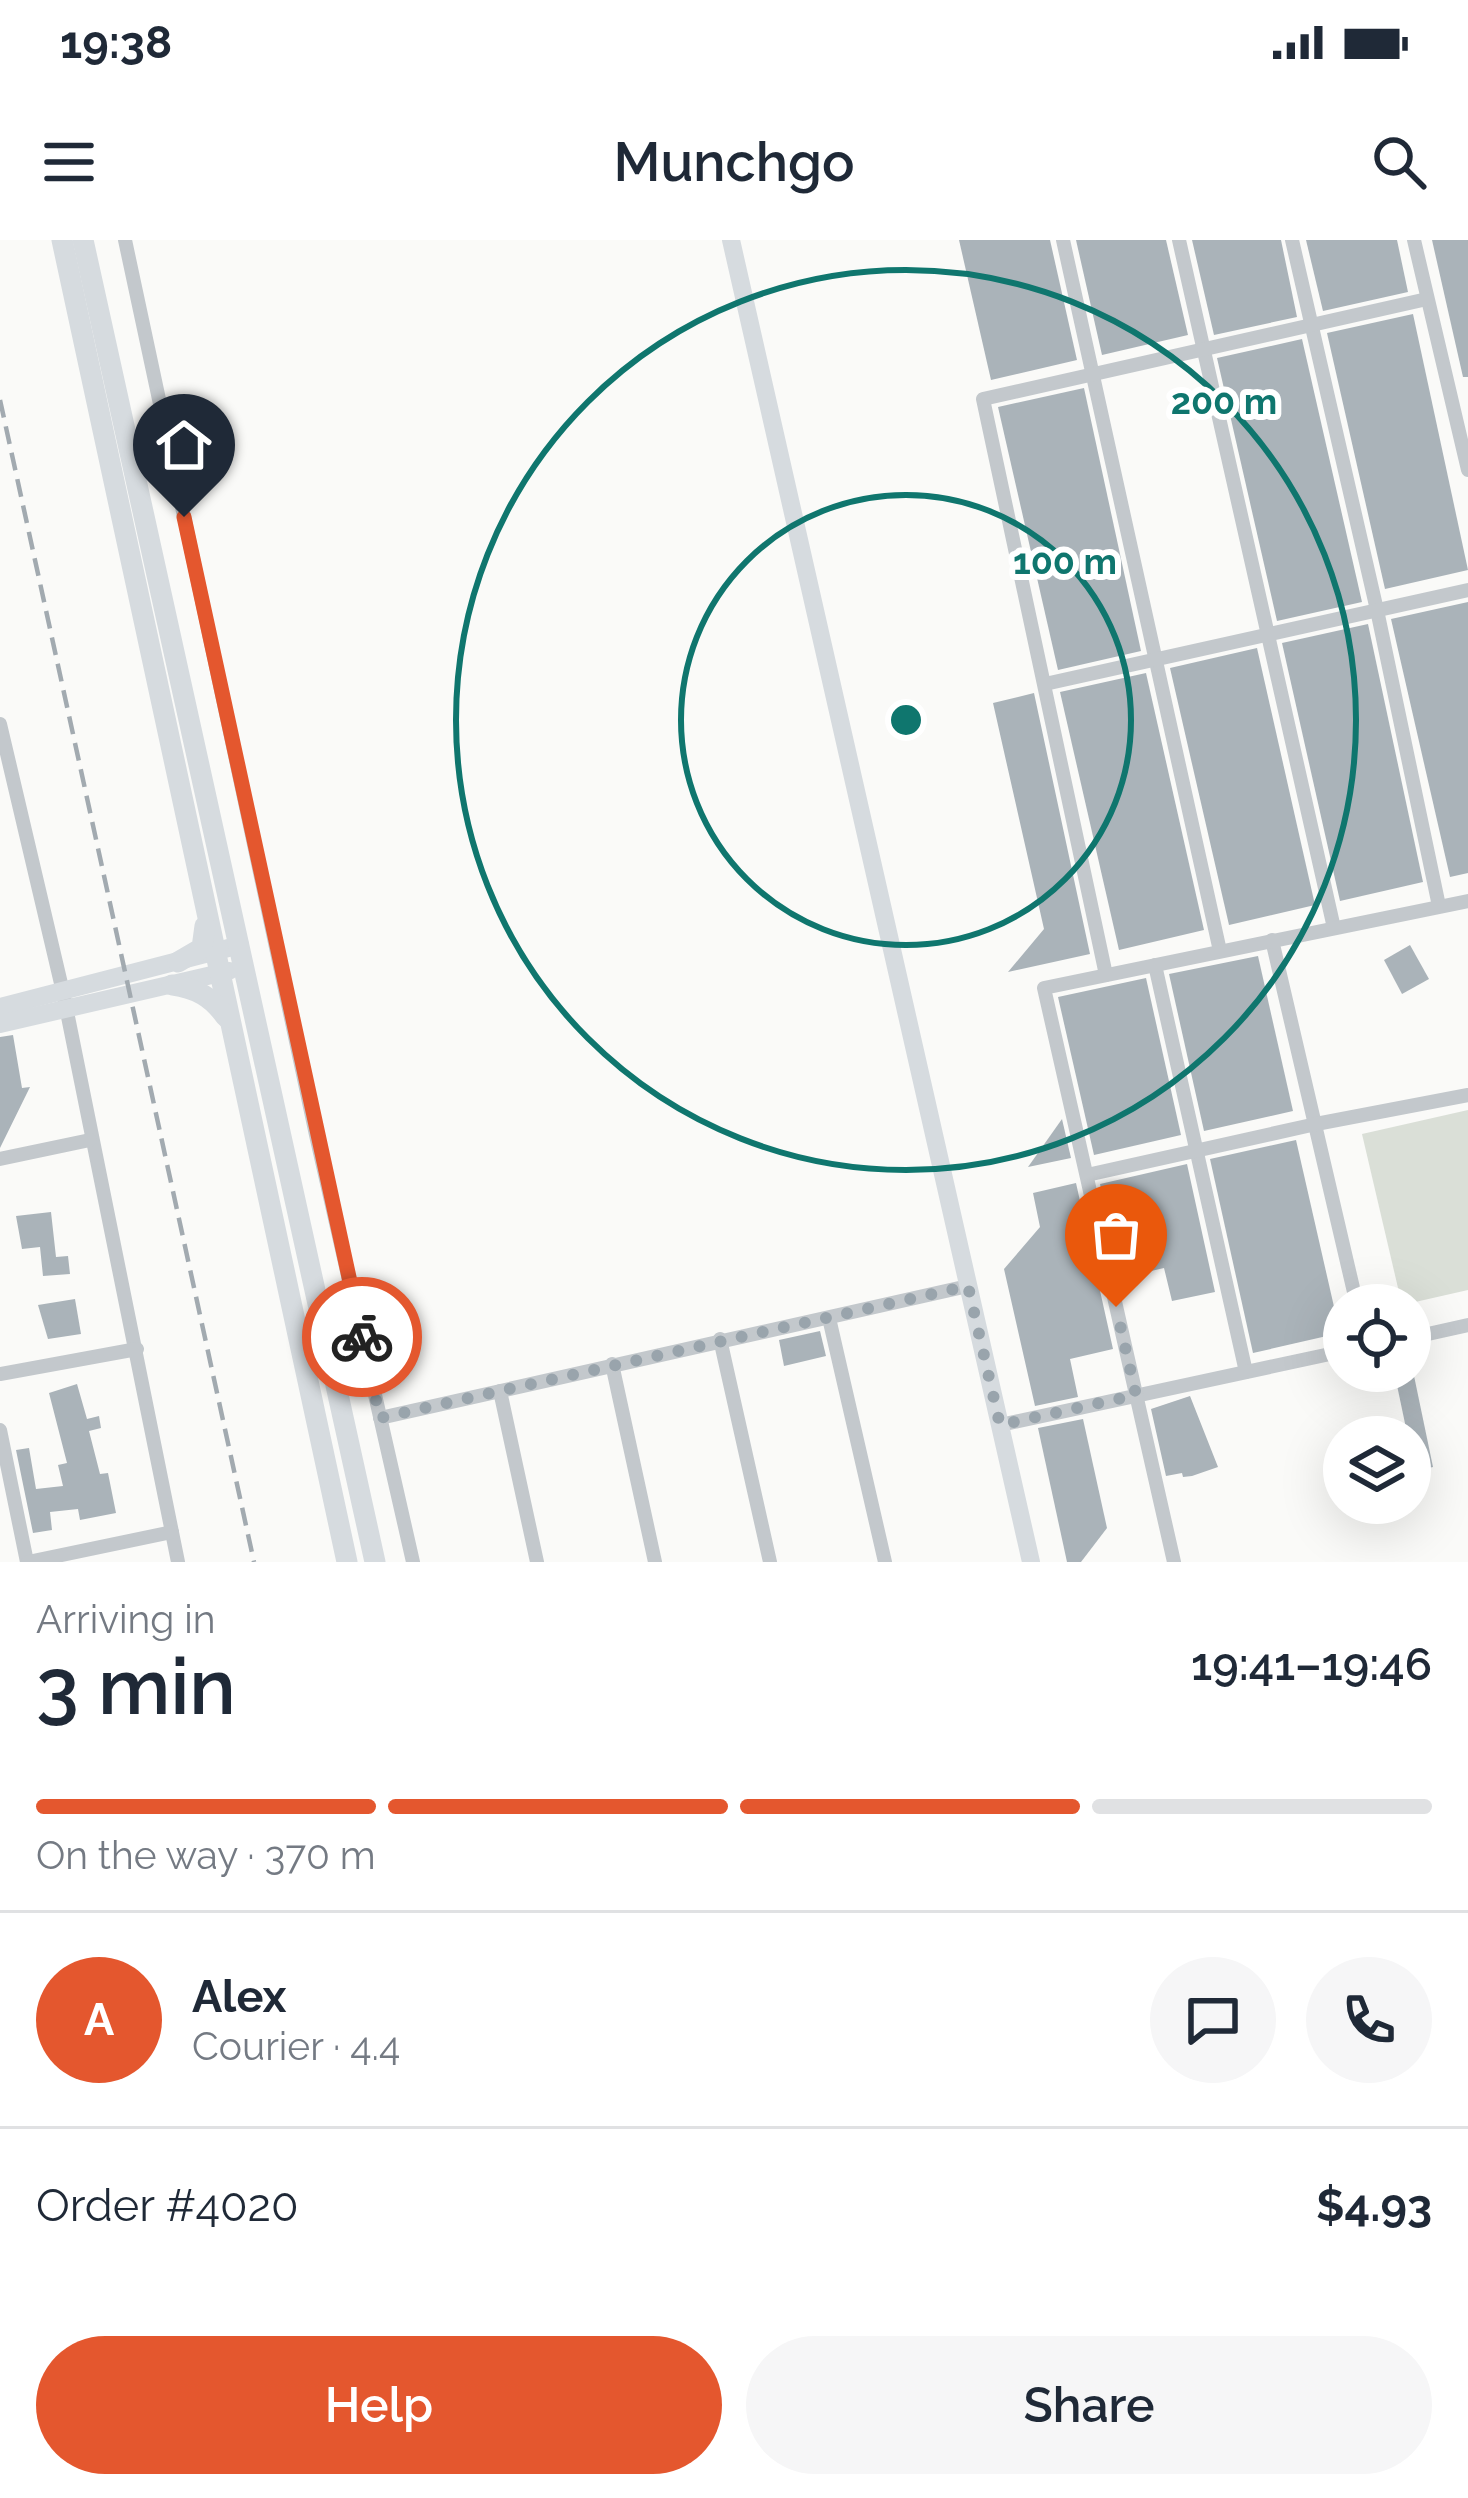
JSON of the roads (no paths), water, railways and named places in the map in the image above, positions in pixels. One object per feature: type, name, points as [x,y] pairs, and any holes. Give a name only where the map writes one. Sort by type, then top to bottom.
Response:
[{"type":"main road","points":[[62,240],[347,1562]]},
{"type":"main road","points":[[83,240],[375,1562]]},
{"type":"main road","points":[[178,962],[202,948],[206,896]]},
{"type":"main road","points":[[172,985],[194,989],[214,1000],[227,1018]]},
{"type":"street","points":[[125,240],[277,956],[413,1562]]},
{"type":"street","points":[[731,240],[1031,1562]]},
{"type":"street","points":[[1064,240],[1220,951]]},
{"type":"street","points":[[1179,240],[1334,928]]},
{"type":"street","points":[[1292,240],[1439,906]]},
{"type":"street","points":[[1414,240],[1468,470]]},
{"type":"street","points":[[1106,975],[983,399],[1427,299]]},
{"type":"street","points":[[1045,684],[1468,590]]},
{"type":"street","points":[[0,724],[65,1000],[178,1562]]},
{"type":"street","points":[[1174,1562],[1044,988],[1468,901]]},
{"type":"street","points":[[1272,940],[1352,1284]]},
{"type":"street","points":[[0,1006],[172,985],[243,956]]},
{"type":"street","points":[[0,1024],[178,962],[217,963]]},
{"type":"street","points":[[1155,965],[1246,1372]]},
{"type":"street","points":[[1087,1174],[1468,1095]]},
{"type":"street","points":[[0,1159],[91,1140]]},
{"type":"street","points":[[380,1418],[968,1286]]},
{"type":"street","points":[[829,1318],[886,1562]]},
{"type":"street","points":[[1431,1333],[1468,1325]]},
{"type":"street","points":[[720,1340],[770,1562]]},
{"type":"street","points":[[0,1374],[137,1348]]},
{"type":"street","points":[[1000,1425],[1323,1356]]},
{"type":"street","points":[[612,1364],[655,1562]]},
{"type":"street","points":[[500,1391],[537,1562]]},
{"type":"street","points":[[0,1430],[27,1562],[172,1532]]},
{"type":"railway","points":[[0,400],[254,1562]]}]
